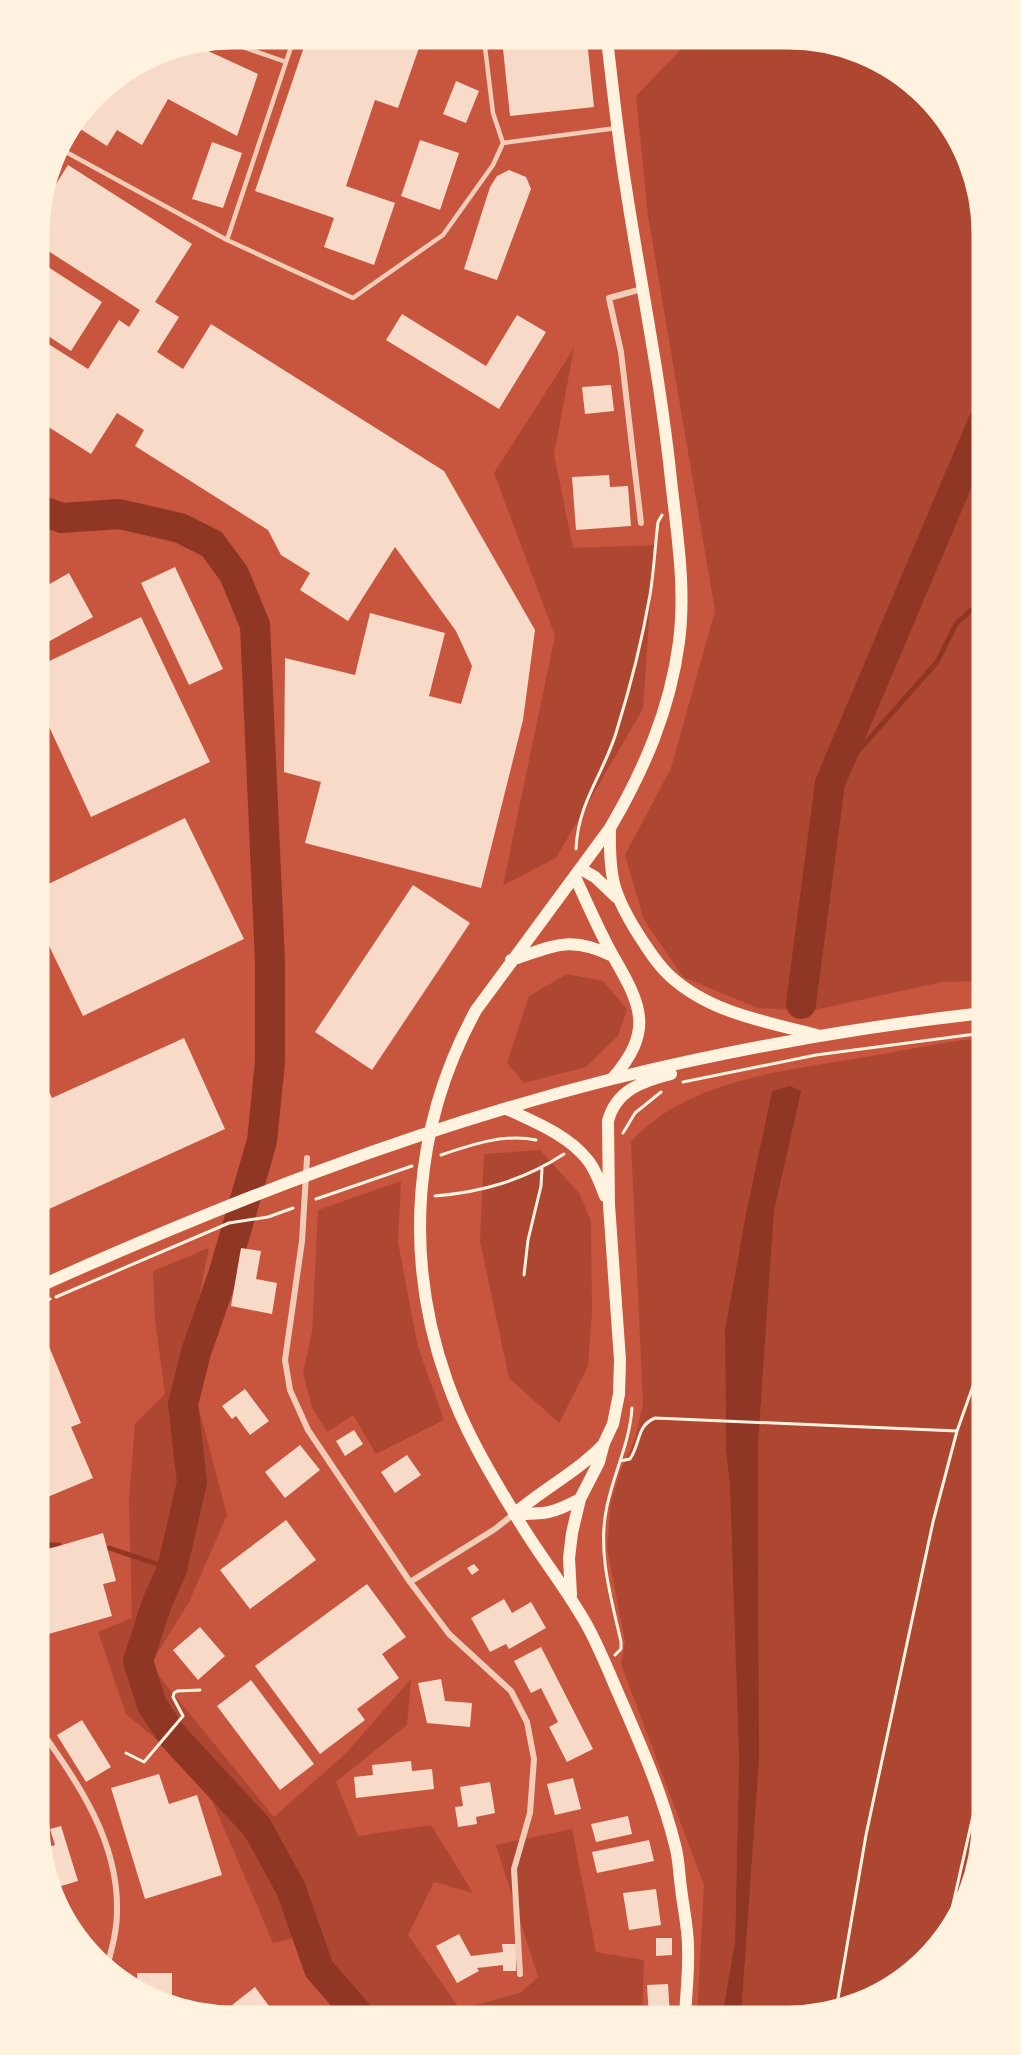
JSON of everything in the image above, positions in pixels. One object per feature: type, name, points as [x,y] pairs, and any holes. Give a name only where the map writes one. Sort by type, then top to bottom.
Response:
[{"type":"main road","points":[[608,48],[617,128],[664,414],[680,548],[683,598],[679,641],[672,687],[660,727],[629,797],[578,873],[476,1010],[459,1041],[433,1115],[424,1157],[420,1197],[423,1283],[432,1336],[447,1383],[469,1433],[514,1514],[590,1631],[645,1754],[676,1847],[688,1947],[685,2007]]},
{"type":"main road","points":[[610,828],[609,865],[617,898]]},
{"type":"main road","points":[[578,873],[609,889],[617,898],[653,957],[670,976],[691,992],[716,1006],[748,1017],[821,1036]]},
{"type":"main road","points":[[578,873],[613,956],[624,972],[637,1004],[639,1016],[639,1030],[633,1051],[612,1079]]},
{"type":"main road","points":[[511,960],[565,943],[596,948],[613,956]]},
{"type":"main road","points":[[48,1282],[142,1240],[262,1192],[413,1138],[501,1110],[612,1079],[737,1051],[921,1020],[973,1015]]},
{"type":"main road","points":[[572,1600],[569,1558],[572,1533],[580,1499],[599,1462],[604,1443],[613,1424],[619,1394],[620,1360],[609,1205],[608,1121],[610,1111],[619,1097],[632,1088],[659,1077],[715,1065],[737,1051]]},
{"type":"main road","points":[[501,1110],[564,1138],[587,1158],[609,1205]]},
{"type":"main road","points":[[514,1514],[536,1495],[586,1462],[604,1443]]},
{"type":"main road","points":[[514,1514],[544,1514],[580,1499]]},
{"type":"street","points":[[641,523],[621,352],[609,298],[642,289]]},
{"type":"street","points":[[307,1158],[302,1241],[285,1360],[290,1390],[308,1430],[410,1582],[448,1634],[511,1691],[527,1722],[534,1760],[530,1813],[514,1869],[520,1974]]},
{"type":"street","points":[[410,1582],[495,1529],[514,1514]]},
{"type":"street","points":[[48,1741],[85,1796],[103,1832],[112,1862],[117,1890],[117,1914],[109,1959]]},
{"type":"lane","points":[[248,48],[286,62]]},
{"type":"lane","points":[[226,240],[291,48]]},
{"type":"lane","points":[[66,152],[226,240],[353,298],[443,235],[493,165],[503,143],[493,113],[485,48]]},
{"type":"lane","points":[[503,143],[617,128]]},
{"type":"path","points":[[578,873],[577,832],[585,801],[615,737],[625,703],[650,594],[658,522],[673,496]]},
{"type":"path","points":[[678,1083],[816,1055],[973,1034]]},
{"type":"path","points":[[620,1139],[635,1113],[662,1091]]},
{"type":"path","points":[[441,1155],[504,1138]]},
{"type":"path","points":[[420,1197],[500,1186],[542,1168],[566,1153]]},
{"type":"path","points":[[311,1201],[419,1163]]},
{"type":"path","points":[[524,1275],[528,1240],[541,1186],[542,1168]]},
{"type":"path","points":[[48,1301],[229,1223],[268,1216],[301,1205]]},
{"type":"path","points":[[838,1999],[869,1824],[933,1522],[957,1431],[973,1386]]},
{"type":"path","points":[[620,1461],[630,1459],[636,1451],[646,1422],[655,1418],[957,1431]]},
{"type":"path","points":[[126,1753],[144,1761],[183,1716],[173,1697],[174,1693],[177,1690],[200,1690]]},
{"type":"path","points":[[952,1907],[973,1816]]},
{"type":"shaded area","points":[[682,48],[800,48],[824,52],[870,67],[891,79],[910,94],[942,130],[963,174],[967,185],[973,233],[973,981],[942,982],[810,1011],[757,1008],[683,977],[644,920],[625,855],[671,768],[715,611],[648,216],[636,96]]},
{"type":"shaded area","points":[[574,348],[554,454],[573,548],[654,545],[643,709],[556,858],[503,885],[555,636],[494,473]]},
{"type":"shaded area","points":[[567,974],[603,981],[627,1009],[618,1036],[586,1067],[524,1083],[507,1063],[529,996]]},
{"type":"shaded area","points":[[973,1039],[973,1834],[969,1858],[954,1904],[935,1935],[919,1953],[891,1976],[870,1988],[824,2003],[800,2007],[742,2007],[759,1762],[758,1445],[774,1211],[800,1091],[772,1091],[746,1213],[725,1330],[726,1450],[730,1489],[739,1759],[735,1941],[724,2007],[698,2007],[704,1885],[621,1664],[625,1642],[607,1548],[611,1502],[620,1472],[635,1439],[643,1404],[631,1142],[654,1121],[681,1104],[711,1090],[742,1080],[775,1072]]},
{"type":"shaded area","points":[[790,1086],[801,1091],[774,1211],[758,1445],[759,1762],[742,2007],[724,2007],[735,1941],[739,1759],[730,1489],[726,1450],[725,1330],[746,1213],[772,1091]]},
{"type":"shaded area","points":[[540,1150],[579,1193],[591,1221],[592,1312],[588,1366],[559,1423],[509,1378],[480,1241],[484,1154]]},
{"type":"shaded area","points":[[401,1181],[398,1242],[418,1347],[444,1420],[376,1454],[353,1415],[327,1432],[312,1407],[303,1373],[312,1332],[318,1210]]},
{"type":"shaded area","points":[[209,1248],[186,1360],[227,1515],[189,1602],[150,1665],[274,1817],[346,1753],[411,1679],[407,1725],[336,1782],[358,1836],[431,1825],[473,1893],[434,1882],[408,1935],[459,2007],[334,2007],[293,1938],[273,1943],[207,1789],[169,1750],[126,1714],[98,1632],[132,1618],[129,1500],[135,1424],[165,1394],[155,1320],[153,1271]]},
{"type":"shaded area","points":[[572,1829],[596,1952],[644,1960],[642,2007],[468,2007],[520,1993],[538,1977],[496,1845]]},
{"type":"building","points":[[304,48],[419,48],[398,108],[375,100],[346,186],[395,203],[374,265],[324,247],[334,218],[255,191]]},
{"type":"building","points":[[503,48],[588,48],[594,107],[510,116]]},
{"type":"building","points":[[207,50],[258,74],[237,136],[168,99],[142,145],[117,130],[107,146],[80,129],[102,102],[120,86],[151,67],[185,54]]},
{"type":"building","points":[[456,81],[479,91],[466,123],[443,114]]},
{"type":"building","points":[[420,140],[459,153],[440,210],[401,196]]},
{"type":"building","points":[[212,142],[242,153],[223,208],[192,199]]},
{"type":"building","points":[[68,165],[192,244],[155,302],[179,317],[157,352],[183,369],[211,324],[444,471],[535,630],[523,720],[481,888],[305,843],[321,782],[284,772],[285,658],[355,675],[370,613],[445,633],[429,696],[461,704],[472,666],[456,631],[395,547],[348,621],[300,590],[310,573],[281,555],[268,530],[135,446],[144,430],[117,413],[91,454],[48,427],[48,344],[88,369],[119,320],[129,327],[140,310],[48,251],[48,221],[54,188]]},
{"type":"building","points":[[509,170],[526,177],[531,189],[497,280],[464,269],[490,187],[497,176]]},
{"type":"building","points":[[48,267],[102,302],[71,351],[48,336]]},
{"type":"building","points":[[402,314],[486,366],[517,315],[546,332],[499,409],[386,340]]},
{"type":"building","points":[[611,385],[614,411],[585,414],[582,387]]},
{"type":"building","points":[[609,475],[610,487],[628,486],[631,526],[576,530],[572,477]]},
{"type":"building","points":[[175,567],[223,669],[189,685],[141,583]]},
{"type":"building","points":[[69,573],[93,617],[48,642],[48,585]]},
{"type":"building","points":[[141,617],[210,762],[91,817],[48,724],[48,662]]},
{"type":"building","points":[[185,818],[244,939],[83,1016],[48,944],[48,884]]},
{"type":"building","points":[[413,885],[470,923],[372,1070],[315,1032]]},
{"type":"building","points":[[184,1038],[225,1129],[48,1209],[48,1089],[52,1098]]},
{"type":"building","points":[[241,1248],[261,1251],[256,1279],[277,1283],[272,1314],[231,1306]]},
{"type":"building","points":[[48,1344],[81,1423],[71,1427],[93,1478],[48,1497]]},
{"type":"building","points":[[245,1389],[269,1421],[250,1435],[236,1416],[232,1419],[222,1406]]},
{"type":"building","points":[[354,1430],[363,1444],[345,1456],[336,1441]]},
{"type":"building","points":[[300,1445],[320,1470],[285,1498],[265,1472]]},
{"type":"building","points":[[407,1455],[421,1475],[395,1493],[381,1472]]},
{"type":"building","points":[[286,1520],[316,1560],[250,1609],[220,1570]]},
{"type":"building","points":[[103,1533],[116,1581],[103,1584],[112,1616],[48,1634],[48,1549]]},
{"type":"building","points":[[474,1564],[479,1570],[472,1575],[467,1568]]},
{"type":"building","points":[[367,1584],[406,1637],[382,1654],[399,1678],[357,1709],[365,1720],[320,1754],[255,1666]]},
{"type":"building","points":[[504,1599],[512,1613],[531,1602],[546,1628],[509,1649],[506,1644],[490,1652],[471,1618]]},
{"type":"building","points":[[200,1627],[225,1656],[198,1680],[173,1650]]},
{"type":"building","points":[[541,1647],[593,1749],[567,1762],[549,1727],[558,1722],[541,1688],[531,1693],[514,1661]]},
{"type":"building","points":[[441,1679],[445,1701],[472,1703],[470,1727],[427,1723],[418,1683]]},
{"type":"building","points":[[251,1680],[314,1764],[280,1790],[217,1706]]},
{"type":"building","points":[[82,1720],[111,1767],[86,1782],[57,1735]]},
{"type":"building","points":[[411,1761],[412,1771],[432,1769],[434,1789],[356,1798],[354,1777],[373,1775],[372,1765]]},
{"type":"building","points":[[159,1774],[169,1804],[197,1795],[222,1875],[145,1899],[111,1788]]},
{"type":"building","points":[[573,1778],[581,1809],[555,1815],[547,1784]]},
{"type":"building","points":[[490,1782],[495,1813],[476,1817],[477,1824],[458,1827],[455,1807],[463,1806],[460,1787]]},
{"type":"building","points":[[628,1816],[632,1834],[596,1842],[591,1824]]},
{"type":"building","points":[[61,1826],[78,1881],[60,1886],[52,1858],[50,1847],[55,1845],[50,1829]]},
{"type":"building","points":[[649,1840],[654,1861],[597,1873],[592,1852]]},
{"type":"building","points":[[656,1889],[661,1925],[629,1930],[623,1893]]},
{"type":"building","points":[[459,1934],[471,1956],[503,1952],[502,1944],[516,1944],[516,1971],[503,1971],[503,1965],[477,1968],[479,1971],[457,1983],[436,1946]]},
{"type":"building","points":[[656,1938],[672,1938],[672,1955],[656,1956]]},
{"type":"building","points":[[137,1973],[172,1973],[172,1996],[151,1988],[137,1980]]},
{"type":"building","points":[[668,1984],[669,2007],[648,2007],[647,1985]]},
{"type":"building","points":[[255,1987],[270,2007],[233,2007],[232,2005]]},
{"type":"waterway","points":[[801,1004],[830,783],[973,446]]},
{"type":"waterway","points":[[48,513],[62,518],[119,514],[180,528],[212,544],[234,574],[255,625],[270,962],[270,1062],[262,1141],[224,1272],[196,1352],[183,1404],[192,1482],[172,1569],[157,1603],[138,1661],[152,1705],[172,1735],[257,1827],[291,1889],[319,1969],[352,2007]]},
{"type":"waterway","points":[[830,783],[937,662],[956,624],[973,608]]},
{"type":"waterway","points":[[48,1545],[59,1545]]},
{"type":"waterway","points":[[109,1548],[172,1569]]}]
